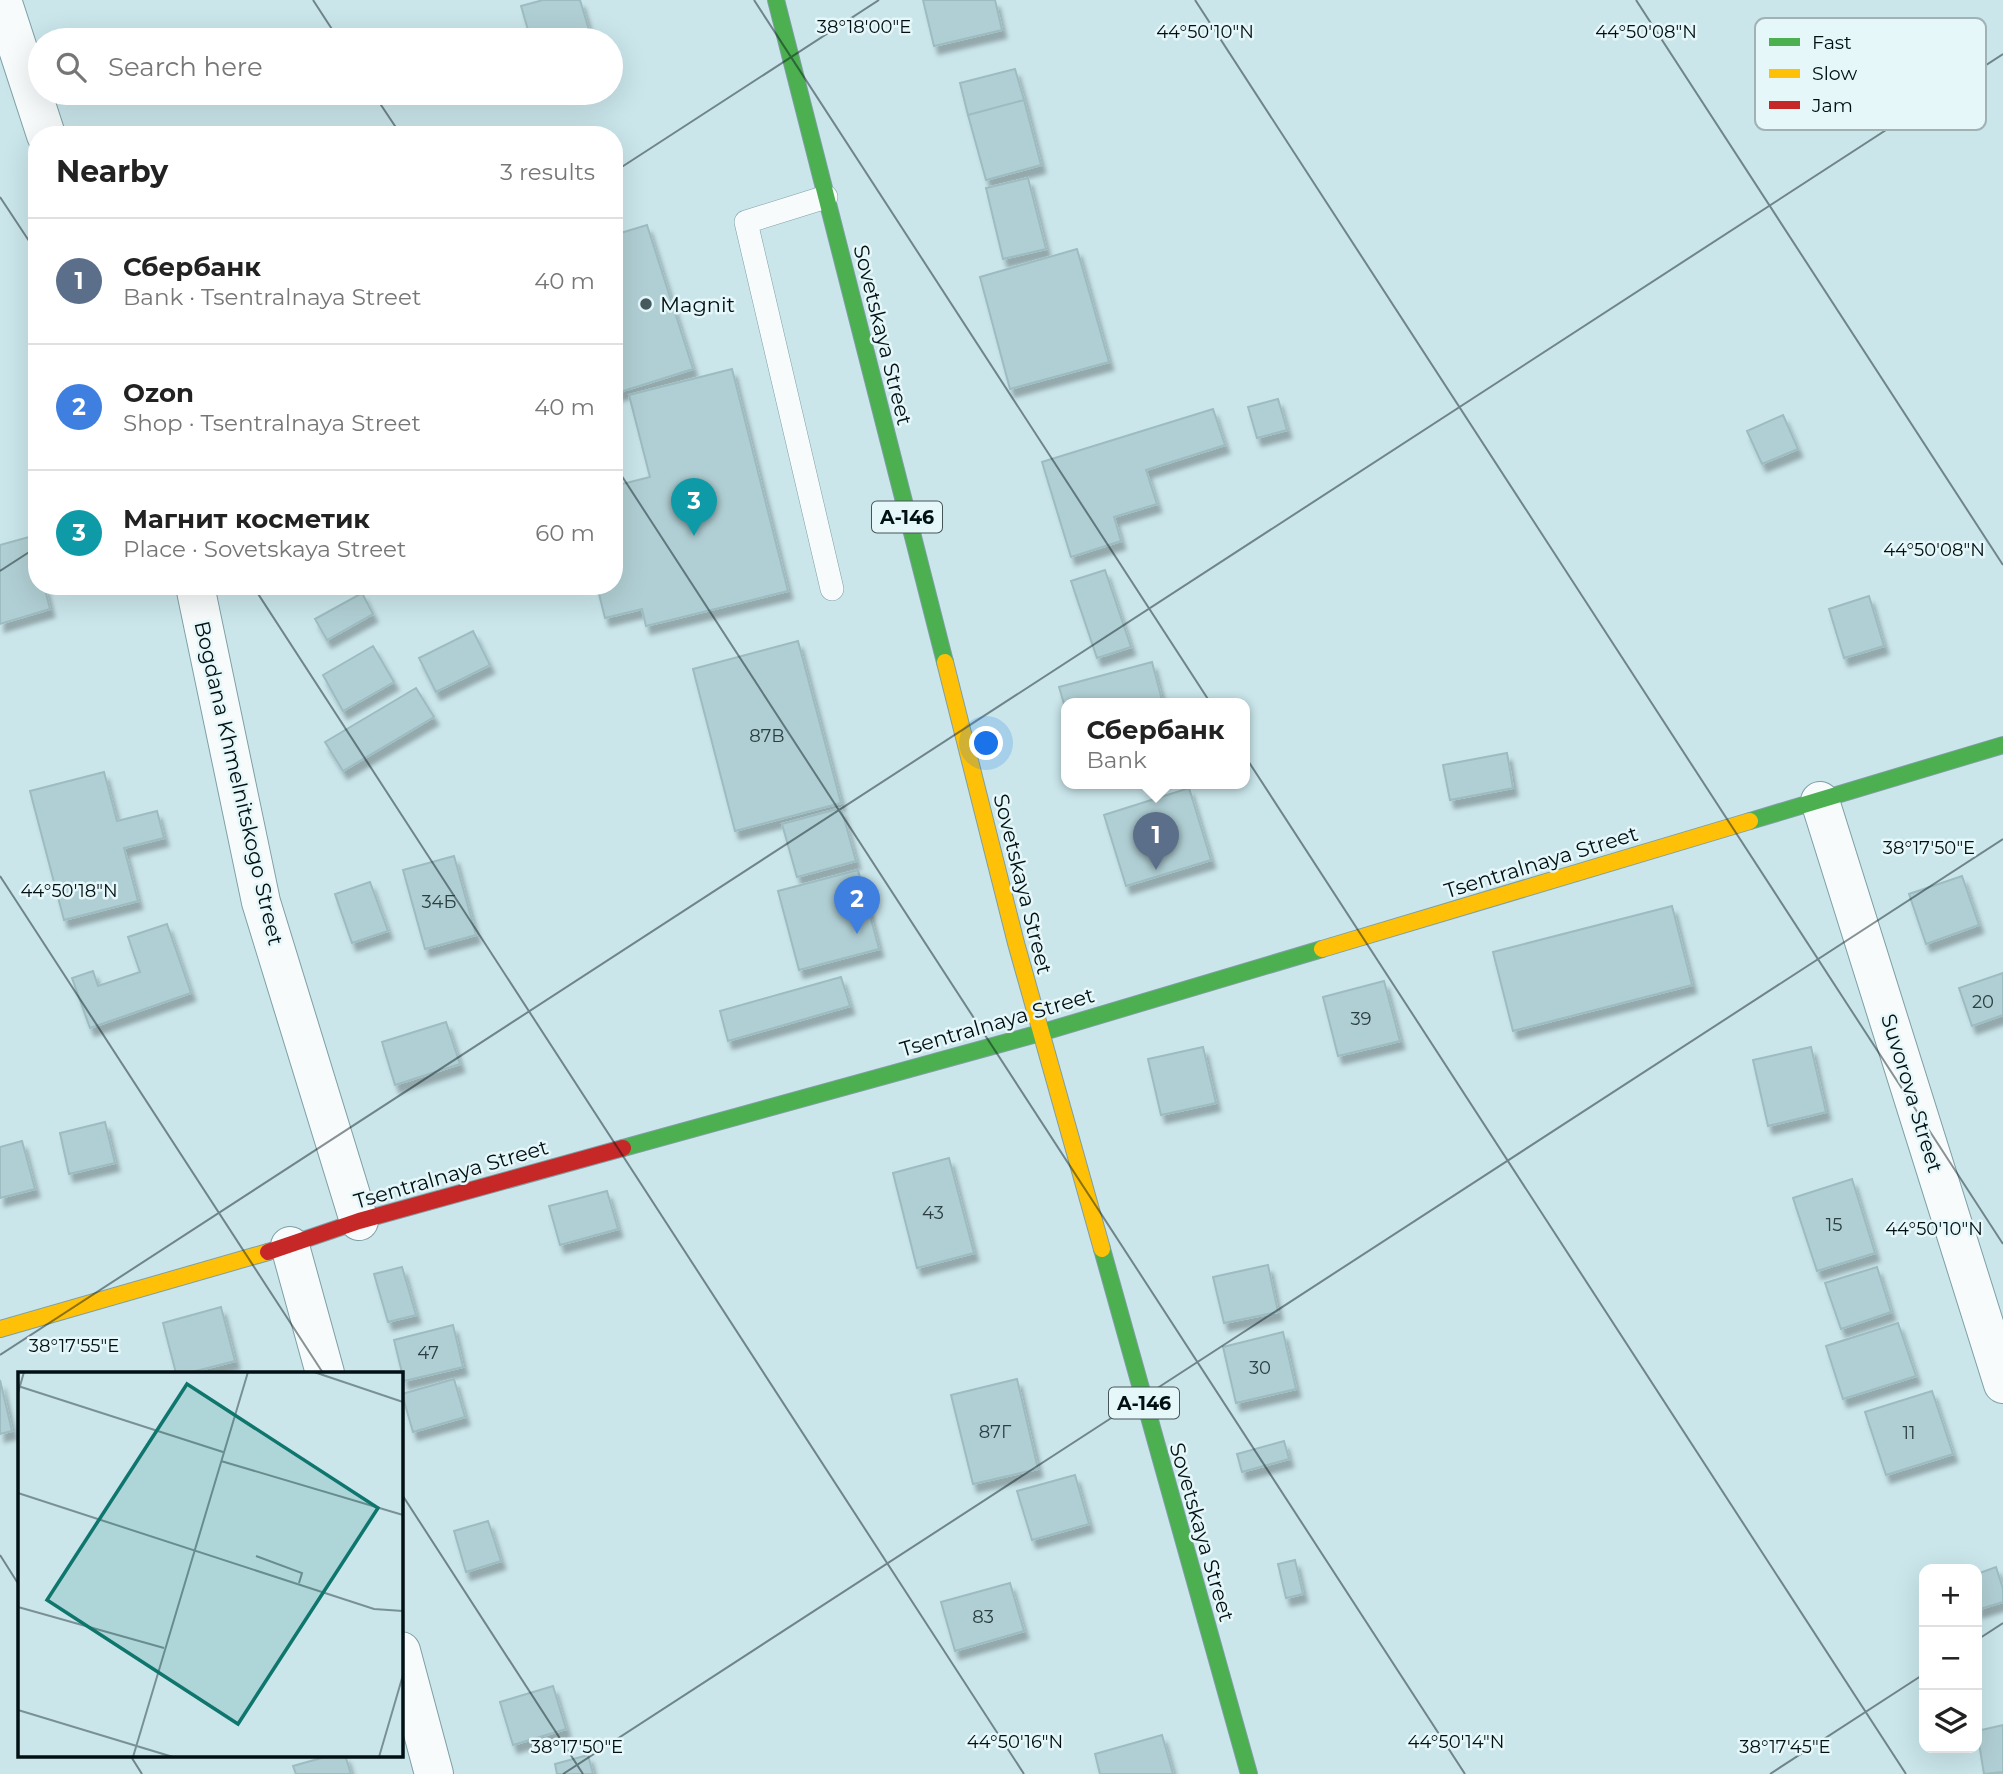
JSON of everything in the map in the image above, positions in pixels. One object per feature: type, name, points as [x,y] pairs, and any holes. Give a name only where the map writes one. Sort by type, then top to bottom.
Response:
[{"type":"main road","name":"Sovetskaya Street","points":[[776,0],[1040,1033],[1249,1774]]},
{"type":"main road","name":"Tsentralnaya Street","points":[[0,1329],[290,1246],[359,1221],[1040,1033],[2003,745]]},
{"type":"street","points":[[2,0],[28,80]]},
{"type":"street","points":[[36,105],[43,126]]},
{"type":"street","name":"Bogdana Khmelnitskogo Street","points":[[197,595],[261,902],[359,1221]]},
{"type":"street","name":"Suvorova Street","points":[[1821,801],[2003,1384]]},
{"type":"street","points":[[290,1246],[325,1372]]},
{"type":"street","points":[[402,1655],[434,1774]]},
{"type":"lane","points":[[826,197],[746,222],[832,589]]},
{"type":"building","points":[[543,0],[580,0],[588,28],[527,28],[521,6]]},
{"type":"building","points":[[923,0],[995,0],[1002,30],[934,46]]},
{"type":"building","points":[[1015,69],[1024,100],[968,115],[960,83]]},
{"type":"building","points":[[1024,100],[1041,165],[986,180],[968,115]]},
{"type":"building","points":[[1028,178],[1046,249],[1003,259],[986,188]]},
{"type":"building","points":[[647,225],[693,369],[623,391],[623,232]]},
{"type":"building","points":[[1077,249],[1109,362],[1010,389],[980,277]]},
{"type":"building","points":[[732,369],[788,591],[646,626],[642,609],[605,618],[599,595],[623,595],[623,484],[650,477],[629,395]]},
{"type":"building","points":[[1278,399],[1287,430],[1257,438],[1248,407]]},
{"type":"building","points":[[1213,409],[1225,445],[1146,470],[1157,504],[1114,517],[1121,541],[1071,557],[1042,462]]},
{"type":"building","points":[[1783,415],[1798,449],[1762,464],[1747,431]]},
{"type":"building","points":[[28,537],[28,595],[46,595],[50,609],[0,624],[0,545]]},
{"type":"building","points":[[1105,570],[1131,647],[1097,658],[1071,581]]},
{"type":"building","points":[[358,595],[363,595],[373,614],[327,640],[315,619]]},
{"type":"building","points":[[1869,596],[1884,646],[1844,658],[1829,609]]},
{"type":"building","points":[[473,631],[490,665],[436,692],[419,658]]},
{"type":"building","points":[[798,641],[841,803],[735,831],[693,669]]},
{"type":"building","points":[[373,646],[394,682],[343,711],[323,675]]},
{"type":"building","points":[[1152,662],[1161,698],[1062,698],[1059,687]]},
{"type":"building","points":[[416,688],[434,717],[343,771],[325,742]]},
{"type":"building","points":[[1507,753],[1513,788],[1450,800],[1443,765]]},
{"type":"building","points":[[104,772],[117,821],[157,811],[164,838],[124,848],[138,901],[64,920],[30,791]]},
{"type":"building","points":[[1189,789],[1211,860],[1126,886],[1104,815]]},
{"type":"building","points":[[841,808],[856,861],[797,877],[782,824]]},
{"type":"building","points":[[454,856],[476,935],[425,949],[403,870]]},
{"type":"building","points":[[858,870],[879,949],[799,970],[778,891]]},
{"type":"building","points":[[1962,876],[1979,925],[1926,944],[1909,894]]},
{"type":"building","points":[[370,882],[388,931],[352,943],[335,894]]},
{"type":"building","points":[[1672,906],[1692,985],[1513,1031],[1493,952]]},
{"type":"building","points":[[167,924],[191,993],[90,1028],[72,978],[93,971],[98,986],[140,972],[128,937]]},
{"type":"building","points":[[2003,973],[2003,1015],[1972,1026],[1959,988]]},
{"type":"building","points":[[841,977],[850,1006],[728,1041],[720,1011]]},
{"type":"building","points":[[1384,981],[1400,1041],[1338,1056],[1323,997]]},
{"type":"building","points":[[446,1022],[460,1064],[395,1085],[382,1042]]},
{"type":"building","points":[[1203,1047],[1216,1103],[1161,1115],[1148,1059]]},
{"type":"building","points":[[1811,1047],[1826,1112],[1768,1126],[1753,1060]]},
{"type":"building","points":[[105,1122],[115,1163],[69,1174],[60,1133]]},
{"type":"building","points":[[22,1141],[35,1189],[0,1198],[0,1147]]},
{"type":"building","points":[[949,1158],[974,1253],[917,1268],[893,1173]]},
{"type":"building","points":[[1852,1179],[1875,1253],[1817,1271],[1793,1198]]},
{"type":"building","points":[[607,1191],[618,1229],[560,1245],[549,1206]]},
{"type":"building","points":[[1268,1265],[1278,1312],[1224,1323],[1213,1277]]},
{"type":"building","points":[[402,1267],[416,1315],[388,1322],[374,1274]]},
{"type":"building","points":[[1877,1267],[1891,1312],[1841,1329],[1825,1283]]},
{"type":"building","points":[[221,1307],[235,1361],[192,1372],[176,1372],[163,1323]]},
{"type":"building","points":[[1898,1323],[1916,1376],[1843,1399],[1826,1346]]},
{"type":"building","points":[[453,1325],[463,1367],[404,1381],[394,1340]]},
{"type":"building","points":[[1283,1332],[1296,1389],[1236,1403],[1223,1347]]},
{"type":"building","points":[[454,1379],[465,1417],[413,1432],[402,1394]]},
{"type":"building","points":[[1017,1379],[1038,1469],[973,1484],[951,1395]]},
{"type":"building","points":[[0,1380],[12,1431],[0,1434]]},
{"type":"building","points":[[1932,1391],[1953,1454],[1886,1475],[1865,1412]]},
{"type":"building","points":[[1284,1441],[1289,1459],[1242,1472],[1237,1454]]},
{"type":"building","points":[[1075,1475],[1089,1524],[1032,1540],[1017,1491]]},
{"type":"building","points":[[488,1521],[501,1561],[466,1572],[454,1531]]},
{"type":"building","points":[[1295,1560],[1303,1594],[1286,1598],[1278,1564]]},
{"type":"building","points":[[1996,1567],[2003,1589],[2003,1602],[1982,1608],[1982,1572]]},
{"type":"building","points":[[1010,1583],[1024,1631],[955,1651],[941,1602]]},
{"type":"building","points":[[553,1686],[566,1729],[513,1745],[500,1702]]},
{"type":"building","points":[[2003,1725],[2003,1772],[1984,1774],[1981,1753],[1982,1730]]},
{"type":"building","points":[[1162,1735],[1173,1774],[1100,1774],[1095,1754]]},
{"type":"building","points":[[588,1755],[593,1774],[557,1774],[555,1764]]},
{"type":"building","points":[[328,1756],[345,1756],[351,1774],[296,1774],[293,1766]]},
{"type":"traffic: fast","points":[[776,0],[945,662]]},
{"type":"traffic: fast","points":[[1750,821],[2003,745]]},
{"type":"traffic: fast","points":[[623,1148],[1040,1033],[1322,949]]},
{"type":"traffic: fast","points":[[1102,1249],[1249,1774]]},
{"type":"traffic: slow","points":[[945,662],[1016,943],[1102,1249]]},
{"type":"traffic: slow","points":[[1322,949],[1750,821]]},
{"type":"traffic: slow","points":[[0,1329],[268,1252]]},
{"type":"traffic: jam","points":[[268,1252],[359,1221],[623,1148]]},
{"type":"place","name":"Magnit","points":[[646,304]]},
{"type":"place","name":"Магнит косметик","points":[[694,536]]},
{"type":"place","name":"Сбербанк","points":[[1156,870]]},
{"type":"place","name":"Ozon","points":[[857,934]]}]
